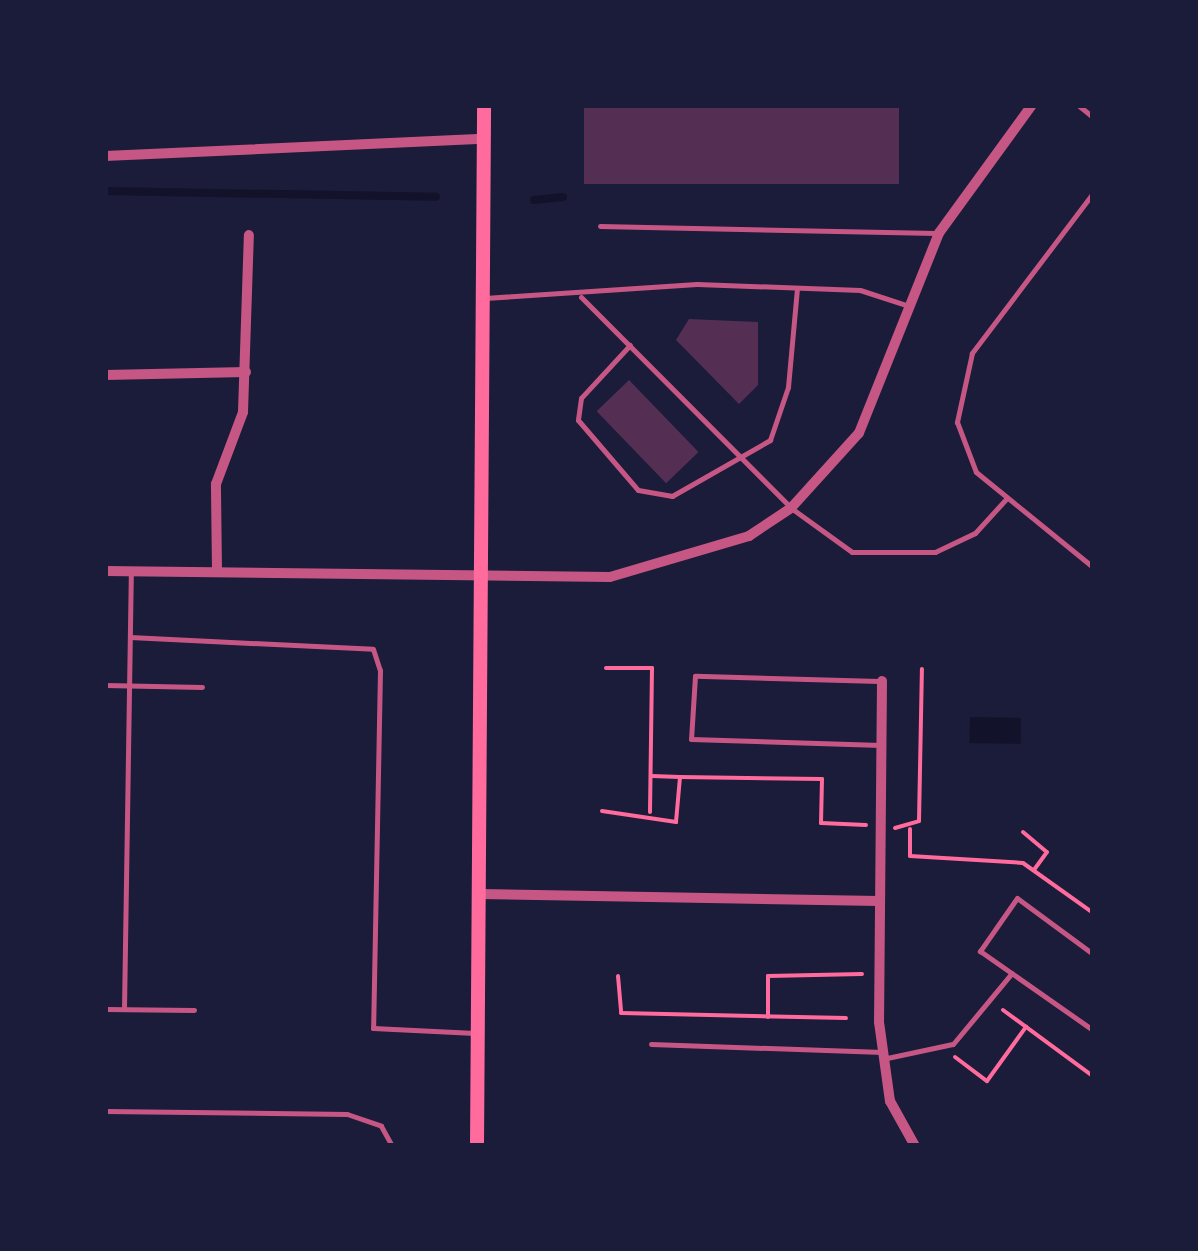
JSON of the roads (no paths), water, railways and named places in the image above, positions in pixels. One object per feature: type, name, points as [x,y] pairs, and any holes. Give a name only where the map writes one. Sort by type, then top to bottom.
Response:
[{"type":"main road","points":[[477,1146],[486,298],[484,105]]},
{"type":"street","points":[[105,571],[610,577],[662,568],[749,536],[791,508],[859,433],[939,233],[1032,105]]},
{"type":"street","points":[[105,156],[484,139]]},
{"type":"street","points":[[217,572],[216,484],[243,412],[248,235]]},
{"type":"street","points":[[105,375],[246,372]]},
{"type":"street","points":[[882,682],[879,901],[883,1055],[890,1100],[915,1146]]},
{"type":"street","points":[[479,894],[879,901]]},
{"type":"lane","points":[[1078,105],[1093,117]]},
{"type":"lane","points":[[1093,193],[972,352],[957,391],[960,445],[1006,500],[1093,567]]},
{"type":"lane","points":[[600,226],[939,233]]},
{"type":"lane","points":[[486,298],[581,297],[697,284],[860,290],[910,306]]},
{"type":"lane","points":[[630,345],[581,398],[578,420],[638,490],[672,496],[746,460],[782,412],[797,290]]},
{"type":"lane","points":[[581,297],[791,508],[825,536],[878,559],[953,545],[1006,500]]},
{"type":"lane","points":[[124,1009],[130,571]]},
{"type":"lane","points":[[130,637],[373,649],[380,670],[373,1028],[478,1033]]},
{"type":"lane","points":[[881,745],[691,739],[695,676],[882,682]]},
{"type":"lane","points":[[105,685],[202,688]]},
{"type":"lane","points":[[1093,954],[1017,898],[980,951],[1093,1030]]},
{"type":"lane","points":[[651,1044],[883,1055],[953,1044],[1012,973]]},
{"type":"lane","points":[[105,1009],[194,1010]]},
{"type":"lane","points":[[105,1112],[347,1114],[380,1126],[392,1146]]},
{"type":"waterway","points":[[105,191],[436,197]]},
{"type":"waterway","points":[[534,200],[563,197]]}]
